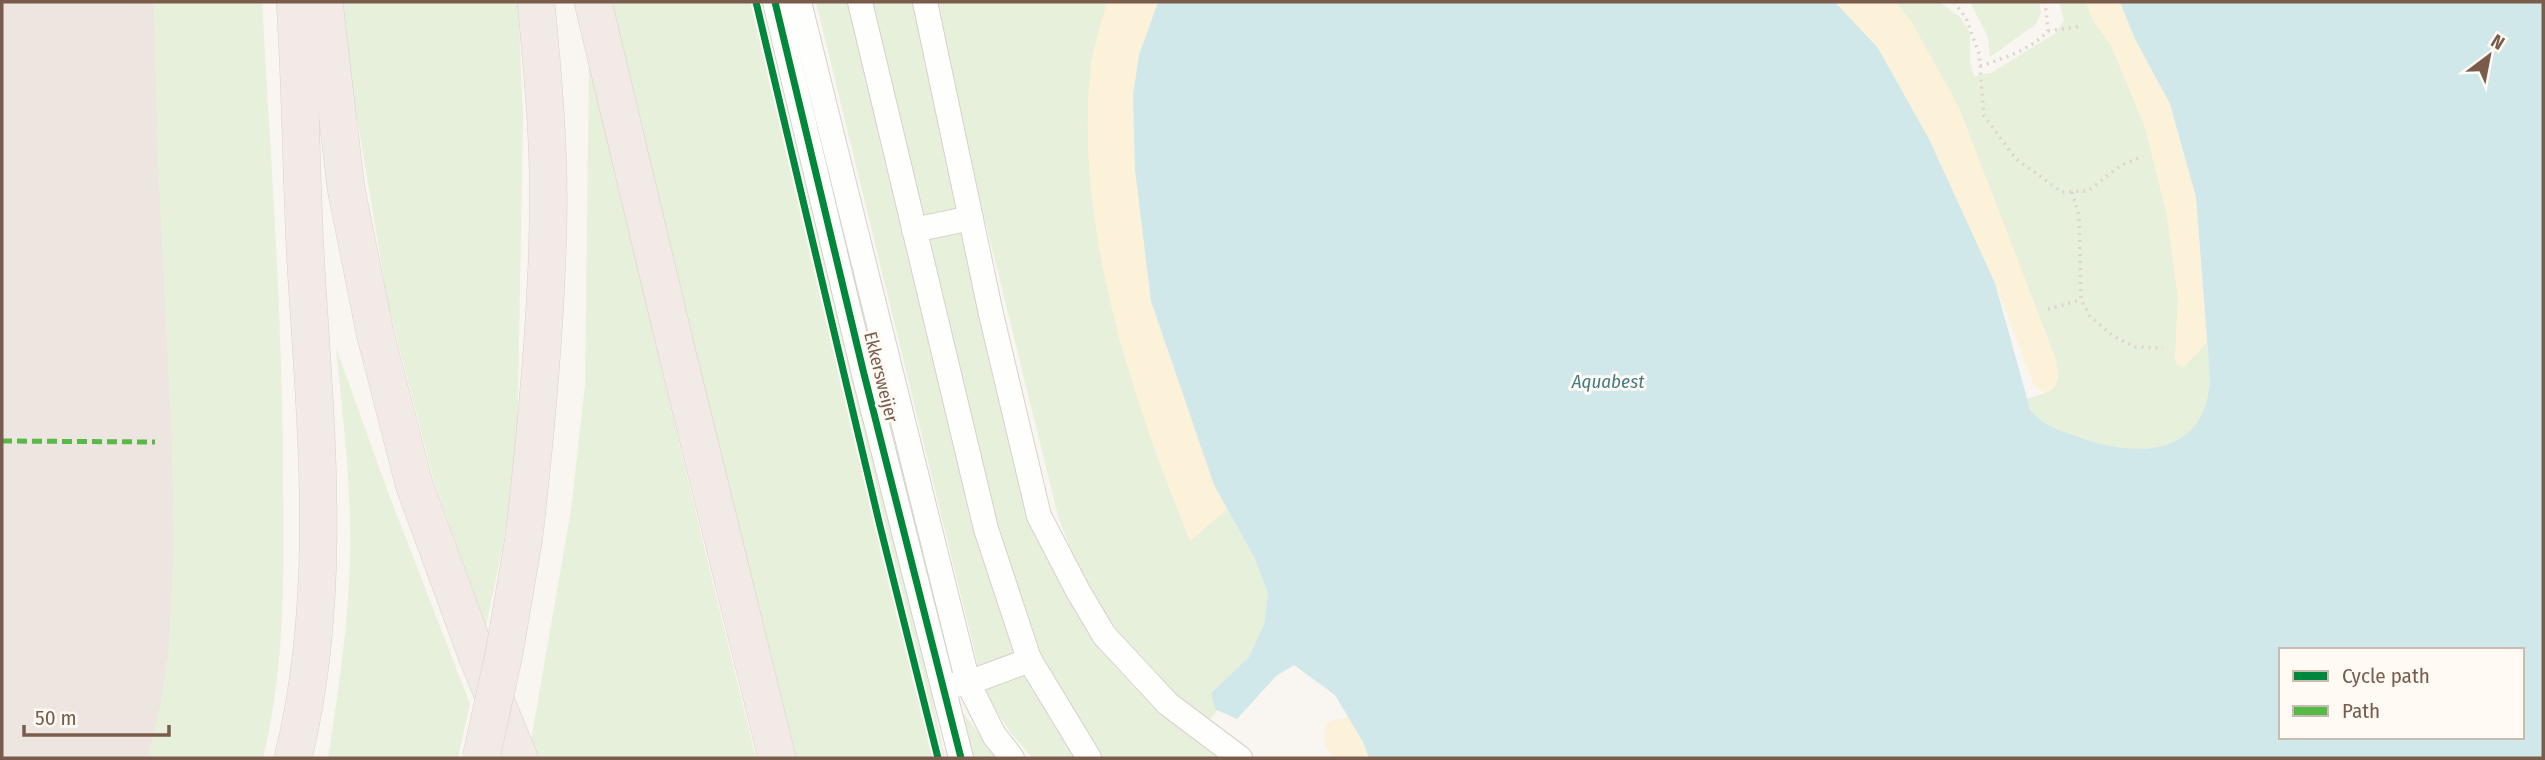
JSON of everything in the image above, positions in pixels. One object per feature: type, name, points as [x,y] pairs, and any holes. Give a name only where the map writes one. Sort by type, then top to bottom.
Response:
[{"type":"highway","points":[[293,758],[300,731],[315,622],[320,553],[319,480],[302,190],[295,2]]},
{"type":"highway","points":[[324,2],[346,188],[374,333],[414,484],[476,653],[519,758]]},
{"type":"highway","points":[[481,758],[504,654],[524,537],[544,342],[548,222],[543,74],[536,2]]},
{"type":"highway","points":[[593,2],[777,758]]},
{"type":"street","name":"Ekkersweijer","points":[[775,2],[863,370],[961,758]]},
{"type":"street","points":[[800,2],[968,683],[994,735],[1012,758]]},
{"type":"street","points":[[860,2],[986,529],[1030,660],[1089,758]]},
{"type":"street","points":[[925,2],[1039,516],[1104,635],[1168,704],[1240,758]]},
{"type":"street","points":[[914,230],[971,218]]},
{"type":"street","points":[[943,687],[968,683],[1030,660]]},
{"type":"path","points":[[1954,2],[1966,18],[1979,54],[1984,116],[2016,159],[2062,192],[2072,192],[2088,191],[2120,166],[2143,156]]},
{"type":"path","points":[[1980,66],[2013,55],[2039,41],[2048,31],[2049,16],[2045,2]]},
{"type":"path","points":[[2048,31],[2081,26]]},
{"type":"path","points":[[2072,192],[2079,216],[2081,300],[2090,316],[2113,336],[2135,347],[2164,348]]},
{"type":"path","points":[[2048,309],[2081,300]]},
{"type":"shaded area","points":[[2,2],[154,2],[174,546],[169,652],[161,704],[148,758],[2,758]]},
{"type":"green space","points":[[154,2],[262,2],[279,303],[283,553],[282,622],[276,690],[263,758],[148,758],[161,704],[169,652],[174,546]]},
{"type":"green space","points":[[342,2],[518,2],[523,119],[517,450],[504,540],[486,626],[434,481],[388,304],[346,50]]},
{"type":"green space","points":[[610,2],[763,2],[928,678],[945,758],[792,758]]},
{"type":"green space","points":[[816,2],[915,2],[1071,593],[1225,758],[1033,758],[1014,737],[985,694]]},
{"type":"green space","points":[[934,2],[1107,2],[1091,61],[1096,224],[1119,338],[1156,454],[1191,540],[1227,509],[1255,559],[1268,593],[1264,624],[1249,657],[1211,693],[1218,710],[1207,722],[1157,675],[1112,623],[1083,576],[1059,520],[954,94]]},
{"type":"green space","points":[[1896,2],[1939,2],[1960,17],[1970,33],[1970,63],[1974,76],[1991,73],[2056,33],[2064,20],[2059,2],[2086,2],[2093,20],[2111,45],[2145,127],[2167,215],[2178,298],[2175,360],[2195,356],[2207,342],[2209,396],[2201,418],[2188,433],[2173,443],[2135,449],[2094,442],[2052,427],[2039,419],[2029,407],[2025,399],[2042,394],[2056,384],[2056,360],[1959,108],[1912,23]]},
{"type":"green space","points":[[1970,2],[2039,2],[2041,13],[2036,24],[1990,57],[1988,37]]},
{"type":"green space","points":[[589,64],[756,758],[532,758],[529,752],[571,510],[585,385]]},
{"type":"green space","points":[[336,348],[389,495],[470,704],[458,758],[328,758],[345,635],[350,561],[348,481]]},
{"type":"green space","points":[[962,712],[998,758],[972,758]]},
{"type":"sand","points":[[1107,2],[1158,2],[1139,55],[1133,95],[1135,170],[1151,301],[1214,485],[1227,509],[1190,541],[1128,368],[1099,246],[1091,185],[1088,124],[1091,64]]},
{"type":"sand","points":[[1835,2],[1896,2],[1912,23],[1959,108],[2056,360],[2057,379],[2045,393],[2034,385],[1995,283],[1929,139],[1878,48]]},
{"type":"sand","points":[[2086,2],[2120,2],[2135,39],[2170,104],[2196,197],[2207,342],[2184,367],[2177,365],[2175,360],[2178,298],[2167,215],[2145,127],[2111,45],[2093,20]]},
{"type":"sand","points":[[1348,717],[1369,758],[1332,758],[1323,739],[1328,722]]},
{"type":"water","name":"Aquabest","points":[[1158,2],[1835,2],[1878,48],[1929,139],[1995,283],[2030,409],[2034,415],[2063,432],[2098,443],[2143,449],[2164,446],[2182,438],[2196,424],[2206,405],[2210,378],[2196,197],[2170,104],[2135,39],[2120,2],[2543,2],[2543,758],[1369,758],[1363,742],[1335,695],[1294,665],[1276,676],[1237,719],[1215,709],[1211,693],[1249,657],[1264,624],[1268,593],[1255,559],[1214,485],[1151,301],[1135,170],[1133,95],[1139,55]]},
{"type":"marked path","points":[[2,441],[155,442]]},
{"type":"cycle path","points":[[756,2],[938,758]]},
{"type":"cycle path","points":[[775,2],[863,370],[961,758]]}]
